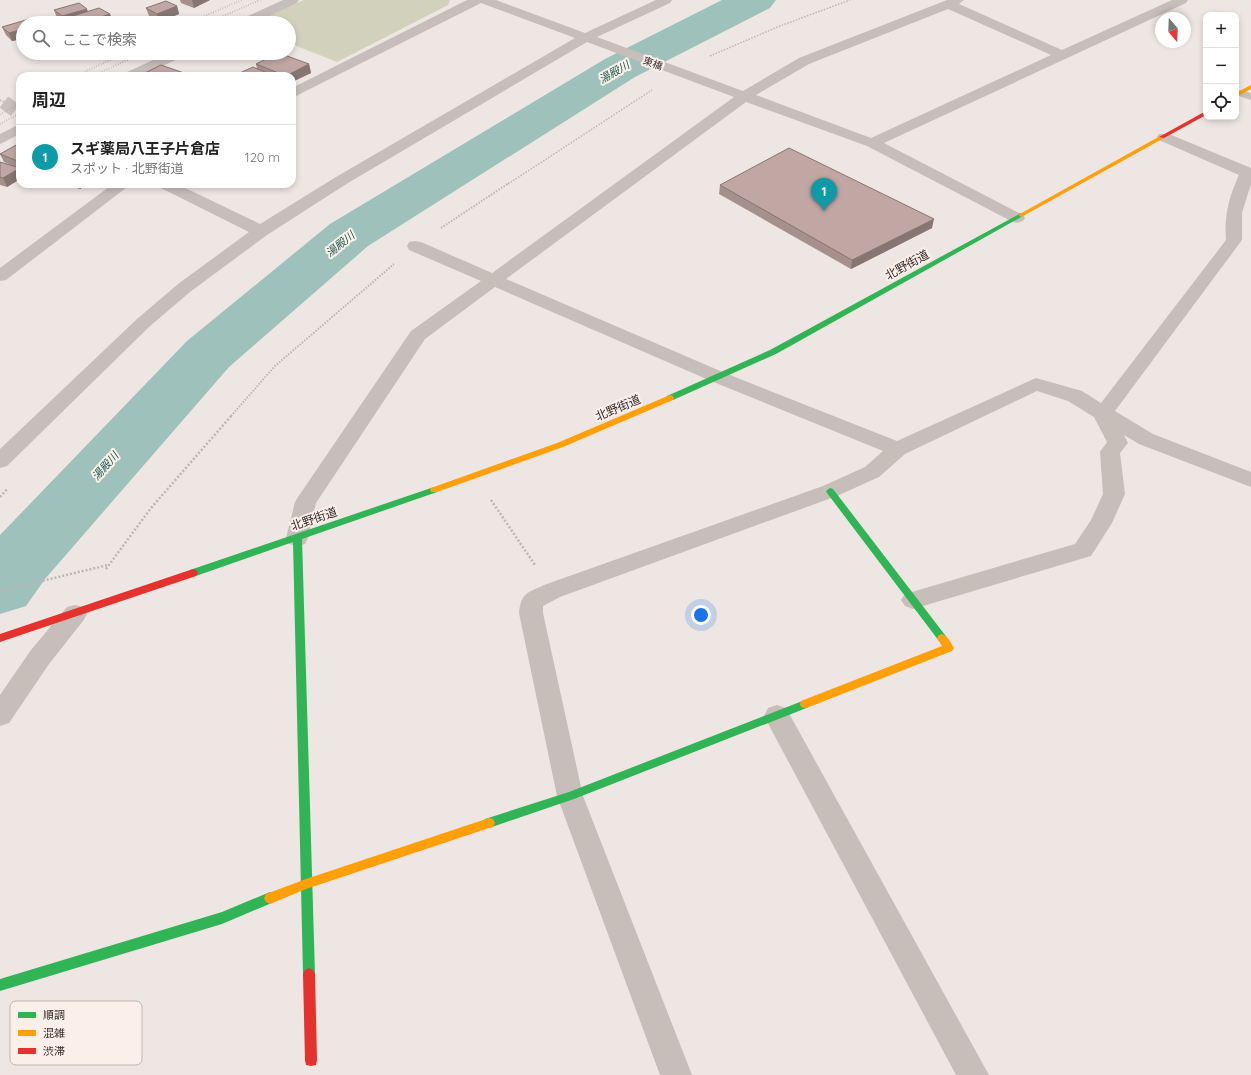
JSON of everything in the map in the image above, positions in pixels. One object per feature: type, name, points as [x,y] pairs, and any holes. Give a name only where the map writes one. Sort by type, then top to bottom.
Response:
[{"type":"main road","points":[[1242,95],[1251,87]]},
{"type":"main road","name":"北野街道","points":[[0,638],[297,538],[560,445],[718,377],[773,352],[1203,114]]},
{"type":"main road","points":[[0,986],[222,918],[306,884],[570,796],[949,648],[830,491]]},
{"type":"main road","points":[[297,538],[311,1070]]},
{"type":"street","points":[[259,16],[294,0]]},
{"type":"street","points":[[296,92],[477,0]]},
{"type":"street","name":"東橋","points":[[484,0],[872,143],[1017,218]]},
{"type":"street","points":[[0,461],[143,323],[184,288],[261,231],[342,180],[585,38],[666,0]]},
{"type":"street","points":[[872,143],[1182,0]]},
{"type":"street","points":[[297,538],[306,502],[418,335],[746,96],[804,61],[953,2],[1062,55]]},
{"type":"street","points":[[139,72],[165,60]]},
{"type":"street","points":[[0,140],[16,130]]},
{"type":"street","points":[[1103,414],[1243,243],[1232,221],[1234,204],[1249,174],[1164,136]]},
{"type":"street","points":[[0,276],[118,188]]},
{"type":"street","points":[[173,188],[261,231]]},
{"type":"street","points":[[415,246],[718,377],[898,448]]},
{"type":"street","points":[[676,1075],[570,796],[531,613],[532,601],[552,591],[830,491],[872,472],[898,448],[1036,384],[1075,396],[1146,439],[1251,480]]},
{"type":"street","points":[[913,600],[1083,550],[1101,522],[1114,494],[1110,452],[1118,443],[1103,414]]},
{"type":"street","points":[[0,715],[68,616]]},
{"type":"street","points":[[777,716],[972,1075]]},
{"type":"path","points":[[0,100],[4,102]]},
{"type":"path","points":[[0,496],[11,485]]},
{"type":"path","points":[[490,498],[552,591]]},
{"type":"path","points":[[0,591],[108,565]]},
{"type":"green space","points":[[304,0],[450,0],[448,5],[337,62],[296,46],[296,16],[268,16]]},
{"type":"building","points":[[166,1],[177,6],[157,14],[146,8]]},
{"type":"building","points":[[79,3],[87,9],[62,16],[54,10]]},
{"type":"building","points":[[99,8],[110,14],[104,16],[73,16]]},
{"type":"building","points":[[16,23],[16,31],[9,33],[2,27]]},
{"type":"building","points":[[296,59],[309,64],[294,72],[276,72],[256,64],[264,60]]},
{"type":"building","points":[[161,65],[181,72],[147,72]]},
{"type":"building","points":[[253,67],[265,72],[242,72]]},
{"type":"building","points":[[16,145],[16,160],[0,154]]},
{"type":"building","points":[[789,148],[934,219],[852,260],[720,185]]},
{"type":"building","points":[[0,162],[16,167],[16,170],[3,178],[0,177]]},
{"type":"waterway","name":"湯殿川","points":[[0,586],[20,560],[208,354],[349,235],[465,162],[620,68],[745,4],[756,0]]},
{"type":"tunnel","points":[[4,102],[16,111]]},
{"type":"railway","points":[[204,16],[242,0]]},
{"type":"railway","points":[[223,16],[260,0]]},
{"type":"railway","points":[[85,72],[110,60]]},
{"type":"railway","points":[[102,72],[127,60]]},
{"type":"railway","points":[[0,114],[16,106]]},
{"type":"railway","points":[[0,124],[16,115]]},
{"type":"traffic: fast","points":[[670,398],[773,352],[1021,215]]},
{"type":"traffic: fast","points":[[193,573],[434,490]]},
{"type":"traffic: fast","points":[[830,491],[942,638]]},
{"type":"traffic: fast","points":[[297,538],[309,974]]},
{"type":"traffic: fast","points":[[489,823],[570,796],[805,704]]},
{"type":"traffic: fast","points":[[0,985],[222,918],[270,898]]},
{"type":"traffic: slow","points":[[1239,93],[1251,87]]},
{"type":"traffic: slow","points":[[1021,215],[1162,137]]},
{"type":"traffic: slow","points":[[434,490],[560,445],[670,398]]},
{"type":"traffic: slow","points":[[805,704],[949,648],[942,638]]},
{"type":"traffic: slow","points":[[270,898],[306,884],[489,823]]},
{"type":"traffic: jam","points":[[1162,137],[1203,115]]},
{"type":"traffic: jam","points":[[0,638],[193,573]]},
{"type":"traffic: jam","points":[[309,974],[311,1060]]},
{"type":"place","name":"スギ薬局八王子片倉店","points":[[824,211]]}]
